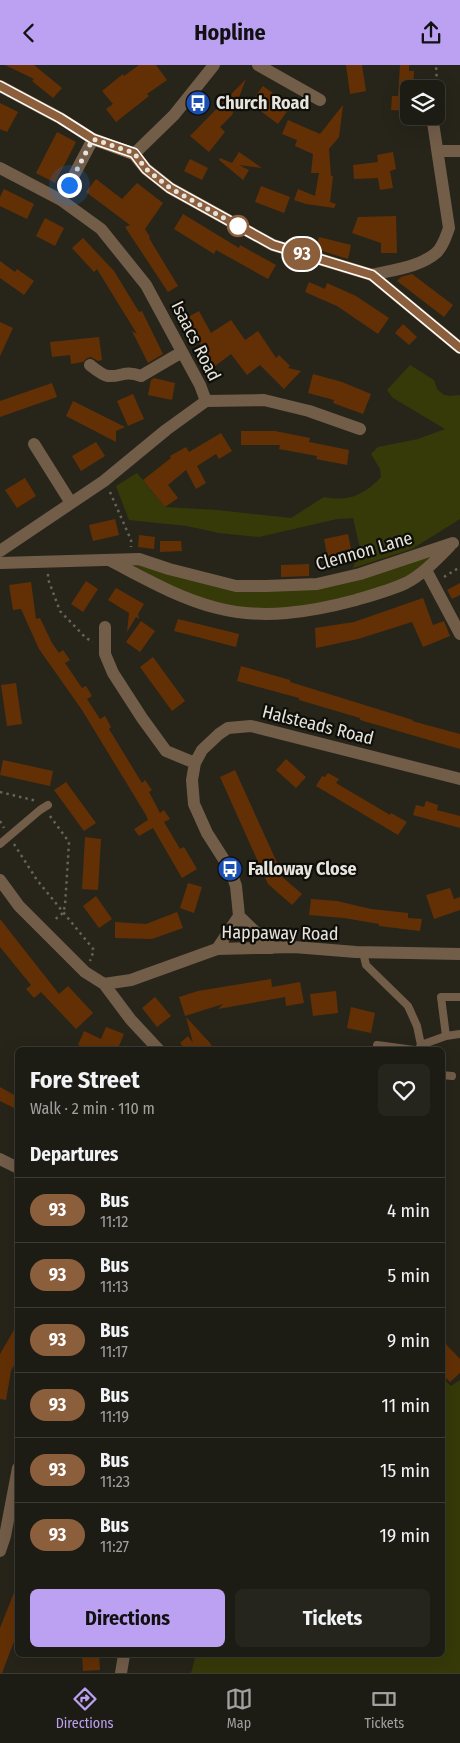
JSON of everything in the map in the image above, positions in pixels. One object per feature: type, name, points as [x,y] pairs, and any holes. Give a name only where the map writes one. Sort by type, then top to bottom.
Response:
[{"type":"street","points":[[134,153],[174,115],[214,65]]},
{"type":"street","points":[[258,65],[320,100]]},
{"type":"street","points":[[0,86],[60,118],[93,139],[134,153],[146,169],[170,188],[273,245],[372,275],[460,348]]},
{"type":"street","points":[[372,275],[424,261],[438,252],[444,241],[449,228],[434,125]]},
{"type":"street","points":[[61,201],[93,139]]},
{"type":"street","points":[[438,151],[460,151]]},
{"type":"street","name":"Isaacs Road","points":[[0,168],[61,201],[100,229],[146,285],[200,385],[206,401],[104,481],[0,551]]},
{"type":"street","points":[[90,365],[106,376],[130,372],[141,376],[182,352]]},
{"type":"street","points":[[206,401],[264,400],[309,411],[360,429]]},
{"type":"street","points":[[34,444],[71,503]]},
{"type":"street","name":"Clennon Lane","points":[[0,563],[48,563],[132,558],[236,586],[266,586],[317,583],[360,574],[457,541]]},
{"type":"street","name":"Clennon Lane","points":[[108,560],[178,595],[217,608],[257,614],[279,614],[329,607],[376,594],[407,582],[426,570],[457,541]]},
{"type":"street","points":[[426,570],[460,634]]},
{"type":"street","points":[[105,627],[105,654],[113,673],[142,718],[166,751],[195,763],[192,780],[194,804],[207,833],[230,869],[236,886],[239,916],[217,949]]},
{"type":"street","name":"Halsteads Road","points":[[195,763],[202,750],[228,728],[251,726],[460,779]]},
{"type":"street","points":[[0,879],[18,906],[85,972],[104,984],[131,1019],[156,1047]]},
{"type":"street","points":[[239,916],[272,948]]},
{"type":"street","name":"Happaway Road","points":[[104,984],[131,980],[217,949],[294,947],[363,952],[460,954]]},
{"type":"street","points":[[0,1159],[15,1166]]},
{"type":"street","points":[[0,1551],[5,1536],[15,1484]]},
{"type":"street","points":[[121,1673],[124,1657]]},
{"type":"lane","points":[[0,844],[46,806]]},
{"type":"lane","points":[[363,952],[366,965],[408,1006],[417,1026],[421,1047]]},
{"type":"lane","points":[[446,1036],[441,997],[460,997]]},
{"type":"lane","points":[[423,1047],[446,1036],[460,1034]]},
{"type":"lane","points":[[377,1045],[392,1047]]},
{"type":"lane","points":[[445,1075],[452,1076]]},
{"type":"path","points":[[436,65],[437,80]]},
{"type":"path","points":[[104,481],[131,540],[132,558]]},
{"type":"path","points":[[48,563],[48,579],[60,611],[86,638],[105,648]]},
{"type":"path","points":[[449,574],[460,567]]},
{"type":"path","points":[[0,792],[41,801],[69,842],[63,913],[43,930]]},
{"type":"path","points":[[0,821],[37,880],[94,950],[85,972]]},
{"type":"green space","points":[[410,365],[434,380],[437,389],[444,395],[460,395],[460,519],[412,549],[353,568],[360,548],[353,518],[337,519],[259,537],[219,533],[187,526],[129,520],[116,486],[137,473],[165,507],[217,510],[291,518],[324,497],[341,499],[362,493],[381,477],[380,469],[371,454],[378,447],[418,439],[445,429],[393,398],[387,390]]},
{"type":"green space","points":[[453,543],[407,582],[279,614],[217,608],[108,560],[139,559],[236,586],[317,584]]},
{"type":"green space","points":[[460,1380],[460,1673],[191,1673],[195,1657],[445,1657],[445,1381],[451,1386]]},
{"type":"building","points":[[5,65],[34,65],[62,88],[53,98],[32,81],[34,79]]},
{"type":"building","points":[[139,65],[156,65],[167,80],[147,94],[149,96],[116,122],[106,109],[113,104],[102,91],[123,74],[124,76]]},
{"type":"building","points":[[346,65],[362,65],[366,91],[350,94]]},
{"type":"building","points":[[400,65],[409,65],[409,71],[414,71],[414,80],[400,80],[400,110],[391,110],[392,96],[398,96]]},
{"type":"building","points":[[246,79],[232,115],[220,127],[225,132],[209,152],[190,136]]},
{"type":"building","points":[[263,86],[291,106],[278,124],[250,103]]},
{"type":"building","points":[[0,103],[18,112],[7,132],[0,129]]},
{"type":"building","points":[[343,105],[339,137],[329,149],[331,176],[333,176],[330,202],[336,204],[334,208],[306,204],[294,200],[298,189],[315,196],[319,173],[311,173],[313,154],[295,146],[297,140],[282,134],[288,120],[320,134]]},
{"type":"building","points":[[57,132],[76,142],[55,183],[36,173]]},
{"type":"building","points":[[239,152],[262,168],[239,165],[249,170],[243,180],[219,160],[220,158],[232,163]]},
{"type":"building","points":[[393,152],[396,169],[390,171],[393,188],[380,190],[378,178],[354,179],[353,165],[378,162],[377,155]]},
{"type":"building","points":[[190,159],[208,168],[202,180],[184,171]]},
{"type":"building","points":[[96,179],[122,199],[137,183],[163,203],[145,229],[178,286],[168,292],[125,227],[130,225],[86,192]]},
{"type":"building","points":[[261,186],[290,197],[284,213],[255,202]]},
{"type":"building","points":[[4,189],[34,204],[27,219],[0,206],[0,197]]},
{"type":"building","points":[[183,214],[239,248],[240,245],[276,265],[268,279],[216,250],[214,254],[174,229]]},
{"type":"building","points":[[396,216],[397,253],[381,253],[381,243],[352,233],[358,217]]},
{"type":"building","points":[[45,218],[64,228],[55,246],[36,236]]},
{"type":"building","points":[[319,237],[351,245],[348,259],[316,249]]},
{"type":"building","points":[[83,238],[114,271],[139,312],[142,311],[163,354],[148,363],[132,331],[137,334],[97,269],[94,272],[72,248]]},
{"type":"building","points":[[0,261],[15,272],[17,269],[34,281],[24,295],[0,278]]},
{"type":"building","points":[[412,274],[453,305],[444,317],[397,281],[401,277]]},
{"type":"building","points":[[309,282],[325,289],[327,283],[356,296],[389,318],[378,334],[337,306],[305,292]]},
{"type":"building","points":[[199,311],[211,333],[231,320],[245,340],[258,331],[276,358],[279,355],[290,366],[288,368],[301,371],[284,389],[260,365],[247,375],[231,354],[215,366],[205,354],[186,318]]},
{"type":"building","points":[[0,322],[13,328],[0,356]]},
{"type":"building","points":[[403,324],[417,337],[409,345],[395,333]]},
{"type":"building","points":[[99,337],[102,360],[98,361],[91,357],[83,362],[71,364],[70,355],[52,357],[50,342]]},
{"type":"building","points":[[313,374],[342,382],[371,394],[363,414],[333,403],[334,400],[308,393]]},
{"type":"building","points":[[154,378],[175,383],[172,400],[148,395],[151,380]]},
{"type":"building","points":[[52,383],[57,397],[0,417],[0,401]]},
{"type":"building","points":[[133,394],[144,419],[128,426],[117,401]]},
{"type":"building","points":[[73,401],[125,427],[116,431],[116,442],[66,416]]},
{"type":"building","points":[[241,431],[275,431],[310,438],[309,442],[349,450],[347,465],[316,459],[317,456],[279,449],[280,445],[241,445]]},
{"type":"building","points":[[221,433],[232,451],[219,459],[216,454],[197,466],[206,483],[196,489],[186,470],[168,485],[178,498],[165,507],[143,480],[171,458],[170,456],[186,447],[189,452]]},
{"type":"building","points":[[96,442],[105,456],[81,471],[72,456]]},
{"type":"building","points":[[25,478],[36,496],[17,508],[5,490]]},
{"type":"building","points":[[115,519],[119,535],[93,541],[89,525]]},
{"type":"building","points":[[348,534],[351,549],[342,551],[342,556],[328,559],[324,539]]},
{"type":"building","points":[[139,535],[155,537],[154,549],[138,547]]},
{"type":"building","points":[[160,541],[181,541],[182,551],[160,552]]},
{"type":"building","points":[[309,564],[309,576],[281,577],[281,565]]},
{"type":"building","points":[[86,581],[98,589],[83,612],[71,604]]},
{"type":"building","points":[[31,582],[36,619],[40,618],[59,653],[63,650],[70,660],[65,663],[82,688],[86,686],[92,696],[87,699],[100,719],[105,716],[111,727],[109,729],[142,783],[145,780],[152,790],[149,792],[160,813],[164,810],[170,819],[164,822],[180,849],[184,847],[197,869],[182,878],[153,828],[139,836],[134,829],[148,820],[146,815],[82,710],[39,649],[21,609],[13,610],[9,585]]},
{"type":"building","points":[[460,583],[460,595],[452,599],[447,590]]},
{"type":"building","points":[[116,588],[144,604],[138,614],[139,619],[136,617],[127,632],[129,613],[108,600]]},
{"type":"building","points":[[423,598],[433,625],[444,621],[450,636],[423,647],[412,622],[358,639],[316,648],[315,628],[354,622]]},
{"type":"building","points":[[178,619],[239,634],[236,647],[174,631]]},
{"type":"building","points":[[141,621],[155,631],[140,652],[126,642]]},
{"type":"building","points":[[153,657],[185,701],[172,711],[140,667]]},
{"type":"building","points":[[241,666],[290,680],[290,682],[412,721],[460,734],[460,749],[360,720],[360,718],[299,700],[299,698],[237,681]]},
{"type":"building","points":[[16,683],[22,724],[7,726],[1,685]]},
{"type":"building","points":[[286,759],[306,777],[296,788],[276,770]]},
{"type":"building","points":[[3,760],[53,771],[50,786],[0,775]]},
{"type":"building","points":[[235,770],[279,867],[273,869],[302,894],[292,905],[268,884],[220,777]]},
{"type":"building","points":[[328,773],[339,779],[336,783],[390,815],[391,813],[407,822],[398,835],[316,786],[322,776],[325,777]]},
{"type":"building","points":[[66,782],[96,823],[84,831],[54,790]]},
{"type":"building","points":[[426,801],[438,805],[437,810],[460,816],[460,828],[413,815],[416,805],[424,807]]},
{"type":"building","points":[[85,837],[101,839],[98,890],[82,889]]},
{"type":"building","points":[[188,883],[202,887],[194,913],[180,908]]},
{"type":"building","points":[[450,888],[454,899],[460,897],[460,910],[434,919],[426,895]]},
{"type":"building","points":[[96,896],[112,919],[99,928],[83,906]]},
{"type":"building","points":[[311,899],[337,901],[371,909],[408,913],[408,918],[422,919],[420,931],[379,926],[379,924],[344,918],[309,915]]},
{"type":"building","points":[[177,912],[183,928],[152,939],[115,938],[115,922],[146,924]]},
{"type":"building","points":[[0,919],[59,994],[68,986],[93,1013],[76,1029],[41,992],[34,998],[26,989],[31,985],[0,947]]},
{"type":"building","points":[[271,979],[272,987],[300,982],[304,1003],[286,1006],[285,997],[218,1009],[223,1004],[185,1016],[179,997],[198,991]]},
{"type":"building","points":[[336,991],[338,1013],[313,1016],[310,994]]},
{"type":"building","points":[[155,997],[171,1016],[157,1027],[142,1008]]},
{"type":"building","points":[[351,1007],[375,1013],[371,1033],[347,1028]]},
{"type":"building","points":[[186,1017],[212,1047],[183,1047],[180,1043],[188,1036],[193,1043]]},
{"type":"building","points":[[106,1027],[124,1034],[119,1046],[121,1047],[83,1047],[78,1045],[84,1031],[101,1039]]},
{"type":"building","points":[[0,1087],[15,1095],[15,1108],[0,1101]]},
{"type":"building","points":[[15,1328],[15,1364],[11,1371],[6,1400],[0,1399],[0,1354]]},
{"type":"building","points":[[445,1343],[460,1359],[460,1373],[450,1382],[445,1377]]},
{"type":"building","points":[[15,1590],[15,1639],[2,1673],[0,1673],[0,1628]]},
{"type":"building","points":[[82,1657],[99,1657],[100,1670],[83,1671]]},
{"type":"bus line","name":"93","points":[[0,86],[60,118],[93,139],[134,153],[146,169],[170,188],[273,245],[372,275],[460,348]]},
{"type":"place","name":"Church Road","points":[[198,103]]},
{"type":"place","name":"Falloway Close","points":[[230,869]]},
{"type":"route","points":[[69,185],[93,139],[134,153],[146,169],[170,188],[238,226]]}]
